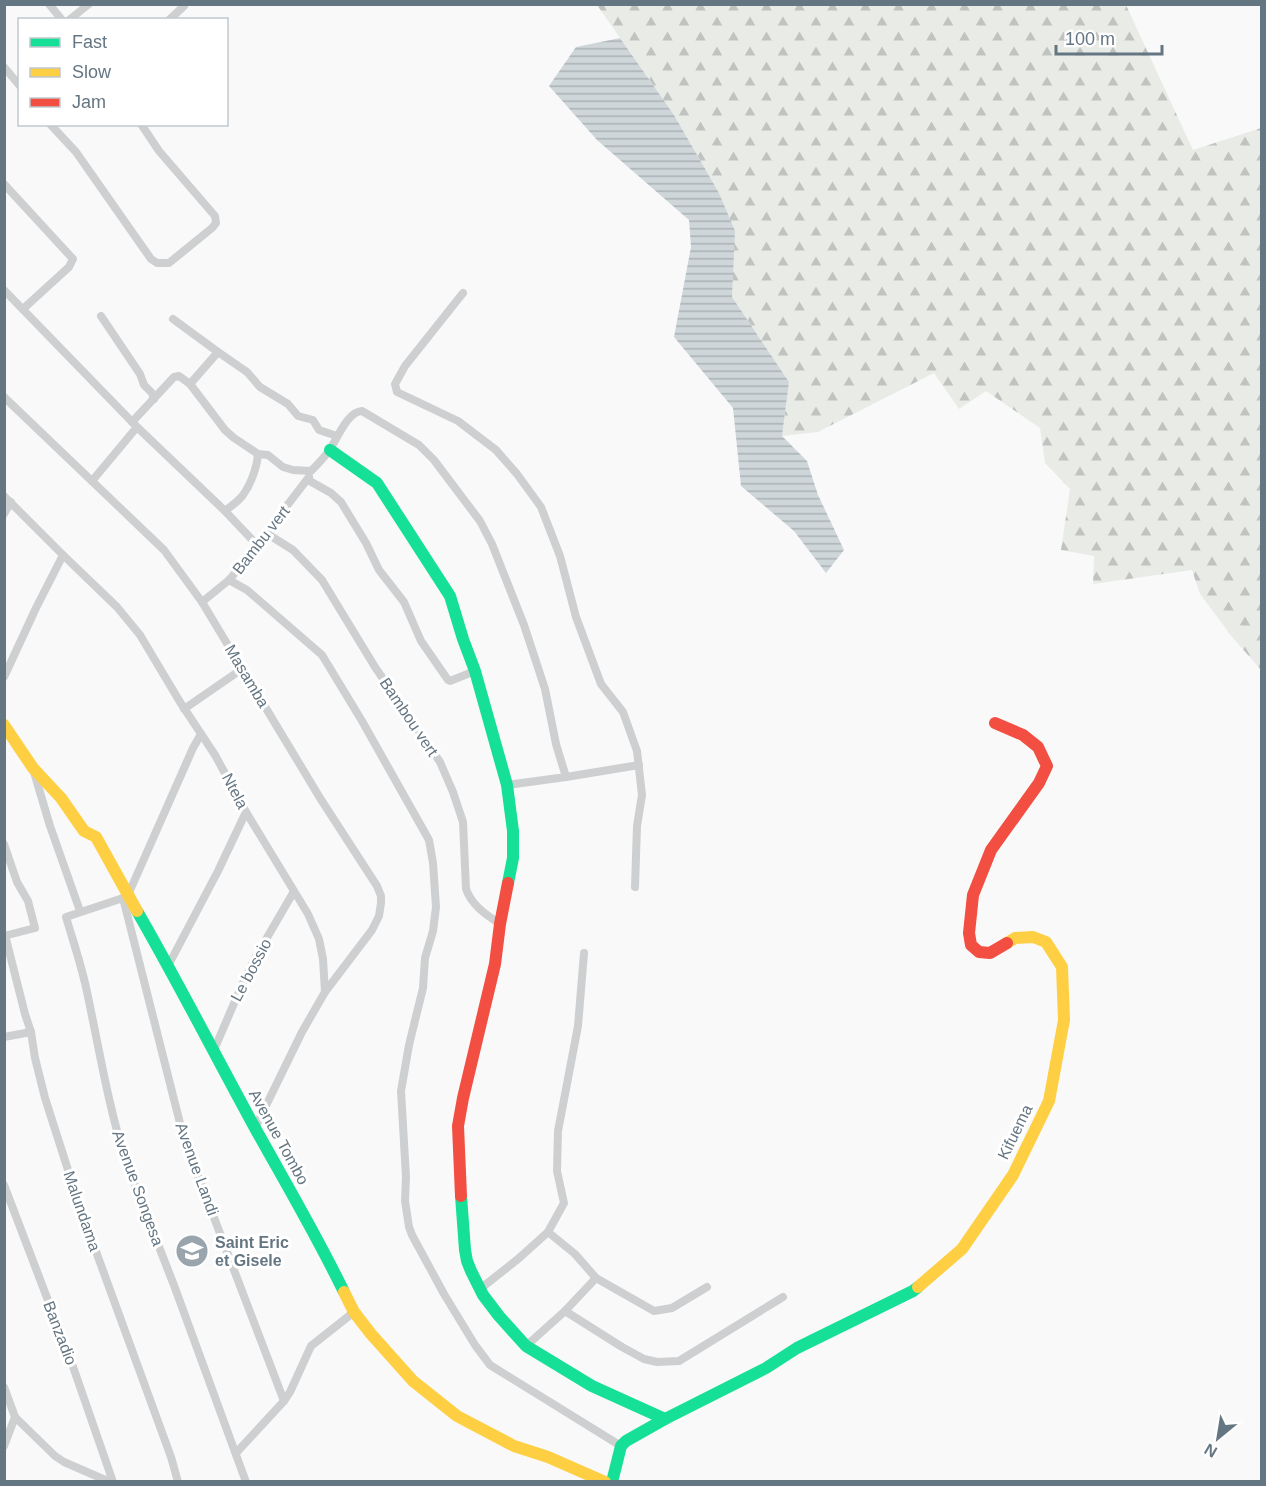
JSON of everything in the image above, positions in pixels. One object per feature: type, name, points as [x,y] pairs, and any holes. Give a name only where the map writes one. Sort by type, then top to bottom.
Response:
[{"type":"street","points":[[50,4],[60,18]]},
{"type":"street","points":[[71,18],[88,4]]},
{"type":"street","points":[[171,18],[184,6]]},
{"type":"street","points":[[4,67],[18,84]]},
{"type":"street","points":[[52,126],[76,152],[151,259],[157,263],[169,263],[212,228],[216,223],[215,216],[159,151],[142,126]]},
{"type":"street","points":[[4,184],[72,259],[69,267],[23,309]]},
{"type":"street","points":[[4,290],[258,546]]},
{"type":"street","points":[[463,293],[405,366],[395,384],[397,392],[458,422],[496,450],[541,507],[560,556],[576,617],[601,684],[623,712],[638,751],[642,795],[637,826],[635,887]]},
{"type":"street","points":[[101,316],[154,399]]},
{"type":"street","points":[[173,319],[248,372],[262,388],[288,404],[298,416],[313,420],[319,430],[338,436]]},
{"type":"street","points":[[190,384],[218,352]]},
{"type":"street","points":[[92,481],[154,399],[177,375],[190,384],[225,430],[234,438],[258,454],[268,455],[283,467],[293,470],[311,471],[330,450],[350,416],[356,411],[362,411],[419,445],[434,460],[480,522],[492,544],[524,625],[545,689],[556,744],[566,777]]},
{"type":"street","name":"Masamba","points":[[4,397],[164,550],[202,602],[320,798],[377,886],[381,896],[379,916],[372,930],[325,992]]},
{"type":"street","points":[[330,450],[377,483],[450,596],[475,671],[507,785],[514,851],[495,964],[458,1126],[463,1234],[467,1261],[480,1289],[499,1316],[526,1346],[592,1386],[665,1419]]},
{"type":"street","points":[[225,511],[244,495],[257,463],[258,454]]},
{"type":"street","name":"Bambu vert","points":[[202,602],[229,580],[258,546],[308,480],[311,471]]},
{"type":"street","points":[[308,480],[331,493],[341,502],[366,543],[379,570],[404,602],[422,640],[448,680],[475,671]]},
{"type":"street","points":[[4,514],[8,499]]},
{"type":"street","name":"Ntela","points":[[8,499],[117,607],[140,635],[184,709],[215,755],[293,893],[308,914],[319,939],[325,992]]},
{"type":"street","name":"Bambou vert","points":[[266,533],[293,550],[322,580],[375,667],[440,762],[463,822],[466,890],[474,904],[500,924]]},
{"type":"street","points":[[4,676],[63,555]]},
{"type":"street","points":[[229,580],[247,590],[322,655],[429,840],[436,907],[433,931],[425,958],[423,988],[401,1091],[406,1177],[405,1201],[409,1227],[444,1294],[474,1345],[490,1365],[621,1446],[612,1482]]},
{"type":"street","points":[[184,709],[242,669]]},
{"type":"street","name":"Kifuema","points":[[621,1446],[665,1419],[766,1368],[797,1348],[913,1291],[962,1249],[1013,1175],[1049,1101],[1064,1020],[1062,968],[1046,942],[1033,936],[1015,938],[990,953],[979,952],[971,945],[969,933],[974,895],[991,850],[1039,783],[1047,766],[1038,747],[1023,735],[995,723]]},
{"type":"street","name":"Avenue Tombo","points":[[4,724],[33,768],[61,798],[84,831],[96,837],[126,897],[168,966],[330,1262],[354,1312],[371,1334],[413,1381],[457,1416],[514,1446],[548,1457],[605,1482]]},
{"type":"street","points":[[33,768],[50,826],[80,912],[126,897],[201,734]]},
{"type":"street","points":[[507,785],[639,765]]},
{"type":"street","points":[[168,966],[246,812]]},
{"type":"street","points":[[4,844],[17,882],[28,901],[35,928],[5,936]]},
{"type":"street","name":"Le bossio","points":[[214,1050],[254,960],[293,893]]},
{"type":"street","name":"Avenue Landi","points":[[126,897],[184,1139],[284,1401]]},
{"type":"street","name":"Avenue Songesa","points":[[80,912],[66,916],[87,989],[119,1140],[246,1482]]},
{"type":"street","name":"Malundama","points":[[5,936],[31,1032],[45,1098],[90,1235],[178,1482]]},
{"type":"street","points":[[480,1289],[548,1232],[564,1203],[557,1171],[558,1131],[578,1026],[584,953]]},
{"type":"street","points":[[255,1128],[302,1032],[325,992]]},
{"type":"street","points":[[4,1037],[31,1032]]},
{"type":"street","name":"Banzadio","points":[[4,1185],[70,1358],[112,1482]]},
{"type":"street","points":[[548,1232],[575,1254],[596,1278],[654,1311],[672,1308],[707,1287]]},
{"type":"street","points":[[526,1346],[565,1311],[596,1278]]},
{"type":"street","points":[[565,1311],[644,1359],[657,1362],[679,1361],[783,1297]]},
{"type":"street","points":[[236,1453],[284,1401],[310,1346],[354,1312]]},
{"type":"street","points":[[4,1387],[15,1418],[55,1456],[112,1482]]},
{"type":"street","points":[[4,1446],[15,1418]]},
{"type":"green space","points":[[597,5],[1126,5],[1193,150],[1261,128],[1261,670],[1233,638],[1200,594],[1192,570],[1093,584],[1094,556],[1061,550],[1070,489],[1045,463],[1040,428],[986,391],[959,409],[934,373],[818,432],[782,436],[789,382],[732,297],[734,231],[719,193],[674,115]]},
{"type":"shaded area","points":[[620,38],[674,115],[719,193],[735,231],[732,297],[789,382],[782,436],[807,461],[818,495],[844,550],[826,573],[794,531],[741,486],[733,408],[674,337],[691,247],[689,220],[597,140],[549,86],[576,47]]},
{"type":"traffic: fast","points":[[330,450],[377,483],[450,596],[475,671],[507,785],[513,831],[513,858],[508,883]]},
{"type":"traffic: fast","points":[[137,911],[344,1292]]},
{"type":"traffic: fast","points":[[461,1196],[465,1250],[471,1271],[483,1295],[526,1346],[592,1386],[665,1419]]},
{"type":"traffic: fast","points":[[612,1482],[621,1446],[626,1441],[766,1368],[797,1348],[918,1287]]},
{"type":"traffic: slow","points":[[4,725],[33,768],[61,798],[84,831],[96,837],[137,911]]},
{"type":"traffic: slow","points":[[918,1287],[962,1249],[1013,1175],[1049,1101],[1064,1020],[1062,967],[1046,942],[1033,937],[1015,938],[1007,943]]},
{"type":"traffic: slow","points":[[344,1292],[354,1312],[371,1334],[413,1381],[457,1416],[514,1446],[548,1457],[605,1482]]},
{"type":"traffic: jam","points":[[995,723],[1023,735],[1038,747],[1047,766],[1039,783],[991,850],[973,895],[969,933],[971,945],[979,952],[990,953],[1007,943]]},
{"type":"traffic: jam","points":[[461,1196],[458,1126],[495,964],[508,883]]},
{"type":"place","name":"Saint Eric et Gisele","points":[[192,1251]]}]
